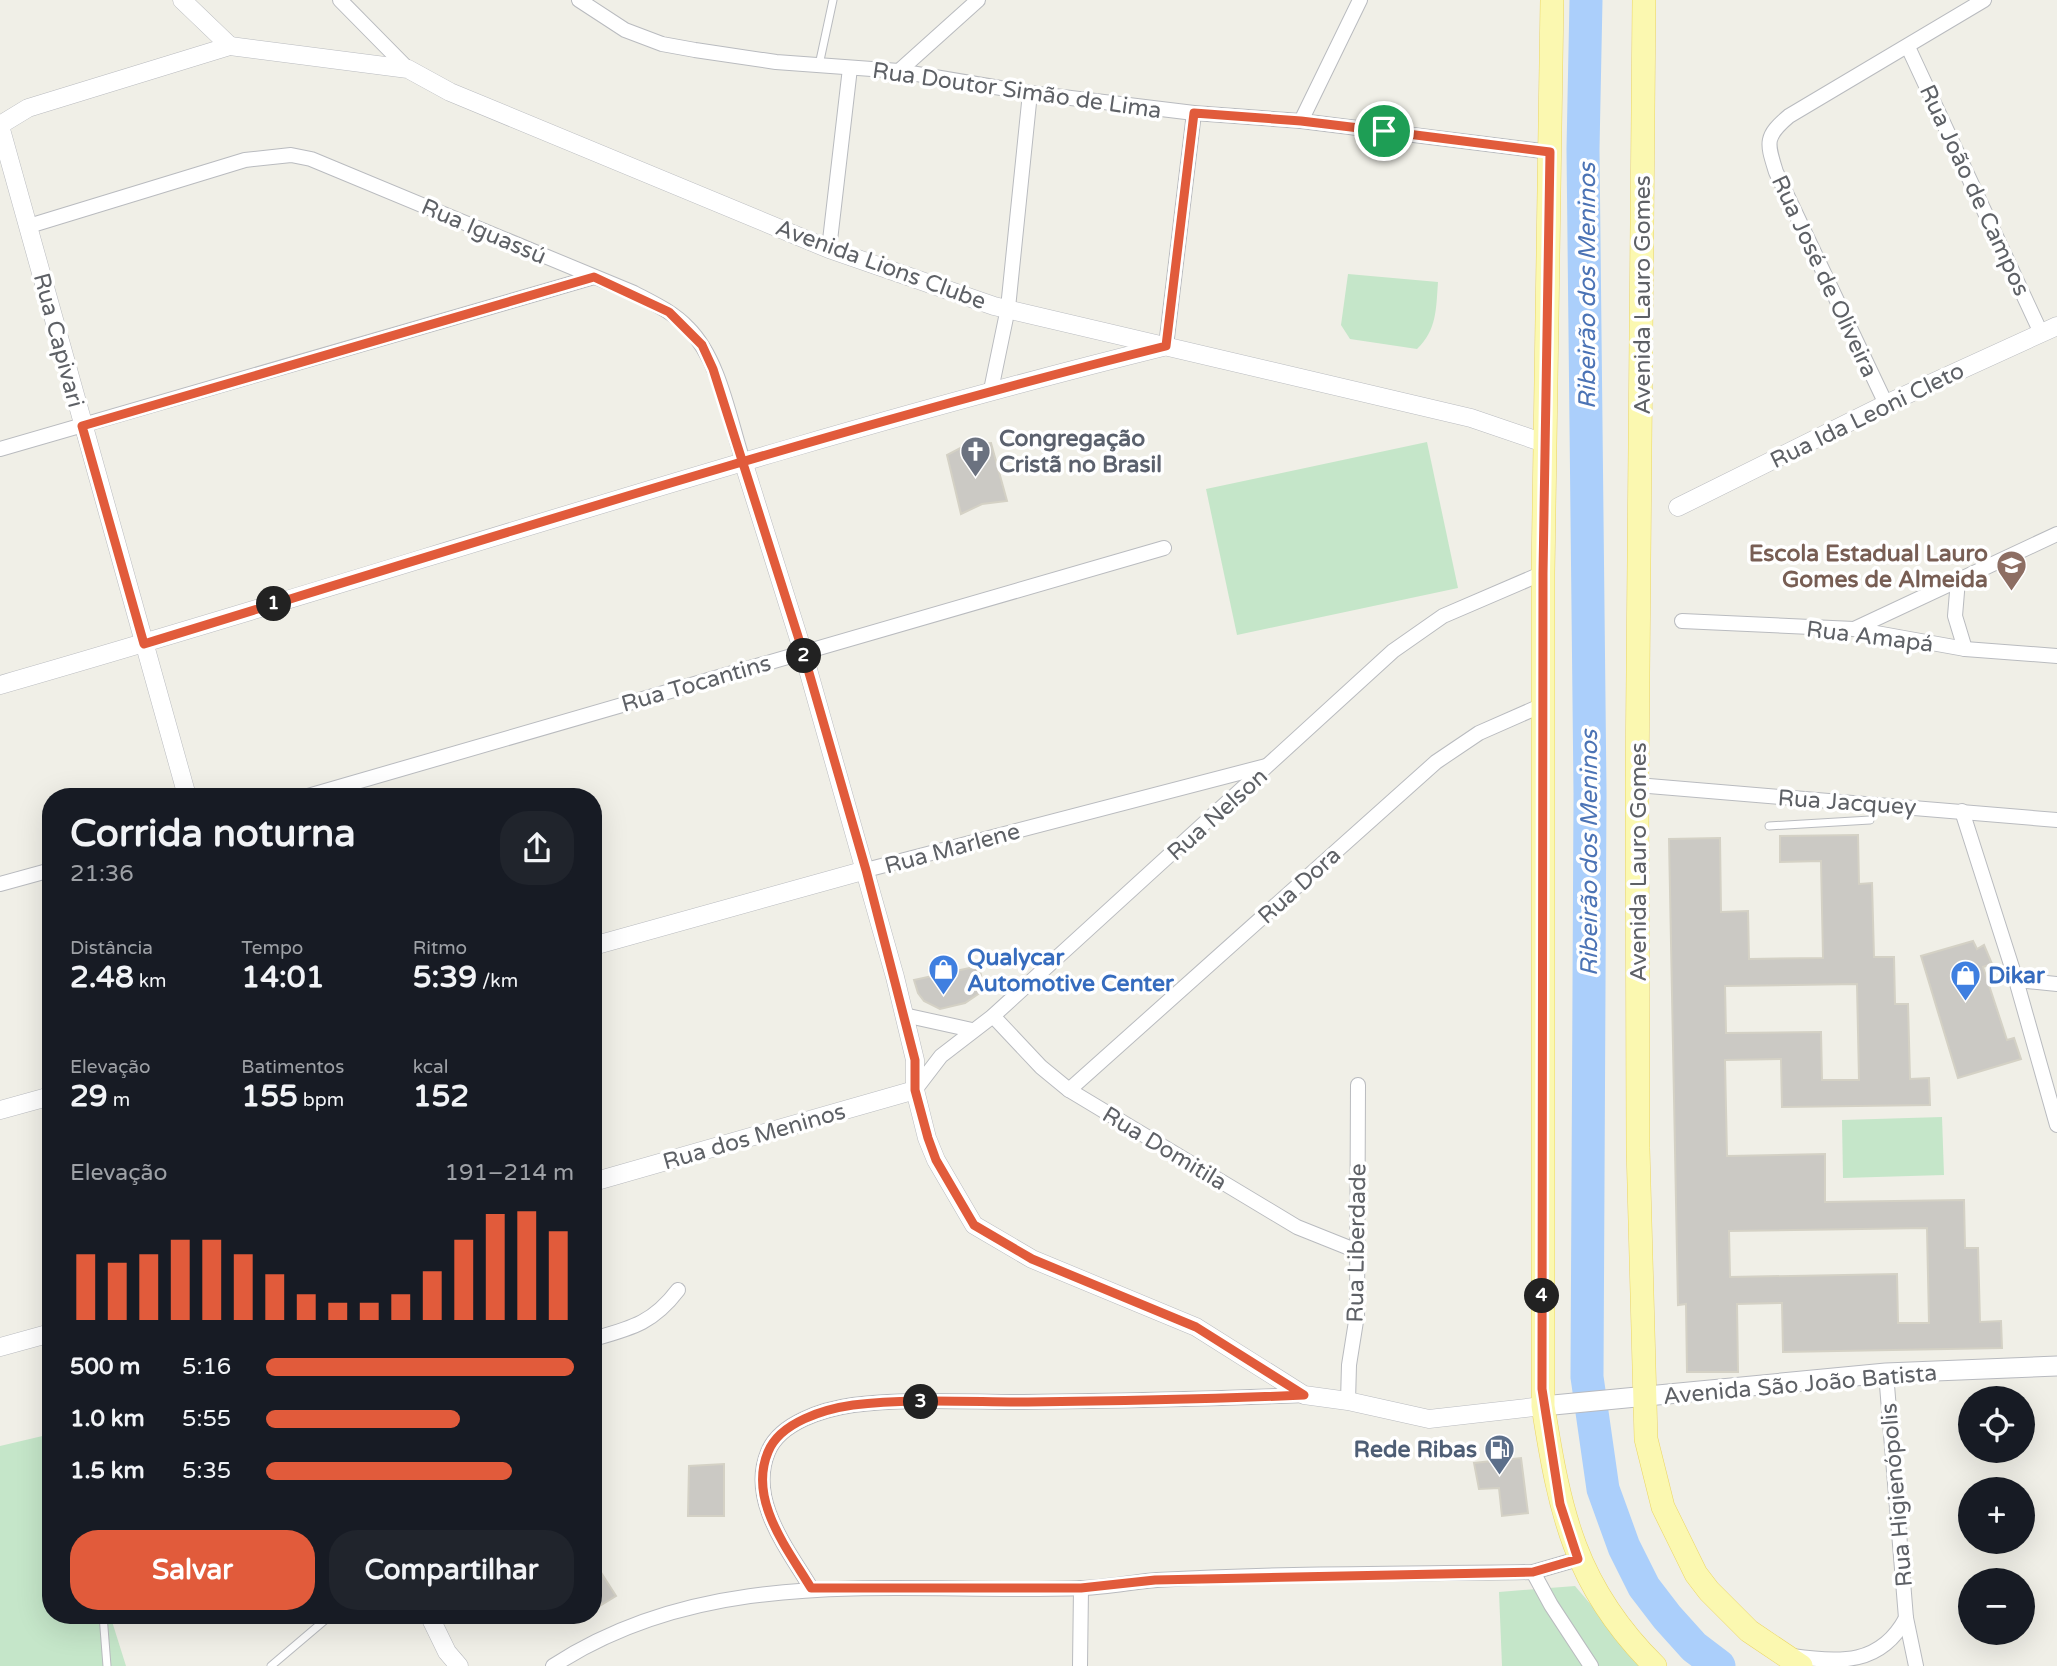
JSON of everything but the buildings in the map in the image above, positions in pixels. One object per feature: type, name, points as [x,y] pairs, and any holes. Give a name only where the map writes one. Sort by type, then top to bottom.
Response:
[{"type":"main road","points":[[1552,0],[1543,573],[1552,1405],[1560,1504],[1578,1559],[1616,1622],[1655,1666]]},
{"type":"main road","name":"Avenida Lauro Gomes","points":[[1644,0],[1635,1399],[1653,1474],[1673,1531],[1696,1574],[1749,1631],[1793,1660]]},
{"type":"main road","name":"Avenida São João Batista","points":[[1552,1405],[1886,1373],[2057,1366]]},
{"type":"street","points":[[0,126],[28,108],[230,46],[182,0]]},
{"type":"street","points":[[340,0],[408,69]]},
{"type":"street","name":"Rua Doutor Simão de Lima","points":[[579,0],[625,30],[662,44],[819,65],[899,71],[1030,93],[1194,113],[1301,121],[1550,152]]},
{"type":"street","points":[[899,71],[978,0]]},
{"type":"street","points":[[1301,121],[1360,0]]},
{"type":"street","points":[[1908,47],[1984,0]]},
{"type":"street","name":"Avenida Lions Clube","points":[[230,46],[408,69],[450,92],[830,248],[1007,308],[1471,418],[1547,444]]},
{"type":"street","name":"Rua José de Oliveira","points":[[1886,404],[1790,202],[1767,146],[1776,127],[1789,116],[1908,47]]},
{"type":"street","name":"Rua João de Campos","points":[[1908,47],[2049,330]]},
{"type":"street","points":[[830,248],[850,68]]},
{"type":"street","points":[[991,390],[1007,308],[1030,93]]},
{"type":"street","points":[[0,685],[144,644],[743,461],[991,390],[1166,346],[1194,113]]},
{"type":"street","name":"Rua Capivari","points":[[0,126],[185,788]]},
{"type":"street","name":"Rua Iguassú","points":[[29,226],[245,160],[291,155],[311,159],[594,277],[669,312],[688,328],[702,345],[713,369],[803,652],[866,870],[904,1015],[915,1060],[915,1090],[936,1160],[974,1225],[1032,1259],[1196,1327],[1304,1395]]},
{"type":"street","points":[[0,449],[594,277]]},
{"type":"street","name":"Rua Ida Leoni Cleto","points":[[1678,507],[1886,404],[2049,330]]},
{"type":"street","points":[[1854,629],[2057,534]]},
{"type":"street","name":"Rua Tocantins","points":[[336,788],[1164,548]]},
{"type":"street","name":"Rua Nelson","points":[[915,1090],[941,1056],[993,1016],[1393,652],[1421,629],[1476,599],[1543,573]]},
{"type":"street","points":[[1958,580],[1955,616],[1965,649]]},
{"type":"street","name":"Rua Amapá","points":[[1682,621],[1854,629],[1965,649],[2057,656]]},
{"type":"street","name":"Rua Dora","points":[[1069,1090],[1436,762],[1479,733],[1545,704]]},
{"type":"street","name":"Rua Marlene","points":[[602,943],[866,870],[1270,765]]},
{"type":"street","name":"Rua Jacquey","points":[[1637,785],[2057,820]]},
{"type":"street","points":[[1962,811],[2016,980],[2057,1125]]},
{"type":"street","points":[[0,884],[42,872]]},
{"type":"street","points":[[2016,980],[2057,984]]},
{"type":"street","points":[[904,1015],[972,1030]]},
{"type":"street","name":"Rua Domitila","points":[[993,1016],[1041,1067],[1069,1090],[1297,1227],[1357,1251]]},
{"type":"street","name":"Rua Liberdade","points":[[1348,1401],[1349,1366],[1356,1315],[1358,1085]]},
{"type":"street","name":"Rua dos Meninos","points":[[602,1179],[915,1090]]},
{"type":"street","points":[[0,1110],[42,1098]]},
{"type":"street","points":[[602,1336],[637,1326],[662,1310],[678,1290]]},
{"type":"street","points":[[0,1347],[42,1335]]},
{"type":"street","name":"Rua Higienópolis","points":[[1886,1373],[1906,1618],[1916,1666]]},
{"type":"street","points":[[811,1588],[780,1537],[761,1488],[768,1450],[779,1436],[800,1421],[851,1406],[895,1402],[1153,1402],[1304,1395],[1348,1401],[1429,1419],[1552,1405]]},
{"type":"street","points":[[552,1666],[610,1633],[671,1612],[718,1600],[811,1588],[1081,1588],[1155,1580],[1533,1572],[1578,1559]]},
{"type":"street","points":[[1533,1572],[1565,1628],[1591,1666]]},
{"type":"street","points":[[1080,1666],[1081,1588]]},
{"type":"street","name":"Rua Higienópolis","points":[[1793,1660],[1864,1656],[1889,1644],[1906,1618]]},
{"type":"street","points":[[433,1624],[447,1652],[459,1666]]},
{"type":"lane","points":[[819,65],[833,0]]},
{"type":"lane","points":[[1769,826],[1870,820]]},
{"type":"lane","points":[[104,1624],[107,1666]]},
{"type":"lane","points":[[271,1666],[320,1624]]},
{"type":"green space","points":[[1348,274],[1438,282],[1436,310],[1432,327],[1424,342],[1417,349],[1350,339],[1341,325]]},
{"type":"green space","points":[[1427,442],[1458,588],[1237,635],[1206,489]]},
{"type":"green space","points":[[1942,1117],[1944,1175],[1843,1178],[1842,1120]]},
{"type":"green space","points":[[42,1436],[42,1624],[113,1624],[126,1666],[0,1666],[0,1446]]},
{"type":"green space","points":[[1575,1586],[1643,1666],[1502,1666],[1499,1592]]},
{"type":"waterway","name":"Ribeirão dos Meninos","points":[[1586,0],[1583,149],[1590,793],[1587,1377],[1603,1489],[1624,1547],[1644,1587],[1667,1617],[1694,1647],[1719,1666]]},
{"type":"place","name":"Congregação Cristã no Brasil","points":[[976,478]]},
{"type":"place","name":"Escola Estadual Lauro Gomes de Almeida","points":[[2011,593]]},
{"type":"place","name":"Qualycar Automotive Center","points":[[944,997]]},
{"type":"place","name":"Dikar","points":[[1965,1002]]},
{"type":"place","name":"Rede Ribas","points":[[1500,1476]]},
{"type":"route","points":[[1384,131],[1301,121],[1194,113],[1166,346],[991,390],[743,461],[144,644],[82,426],[594,277],[634,293],[669,312],[688,328],[702,345],[713,369],[743,461],[803,652],[895,977],[915,1060],[915,1090],[928,1138],[948,1182],[974,1225],[1000,1237],[1032,1259],[1196,1327],[1304,1395],[1153,1402],[895,1402],[851,1406],[800,1421],[779,1436],[768,1450],[761,1488],[780,1537],[811,1588],[1081,1588],[1155,1580],[1533,1572],[1578,1559],[1560,1504],[1542,1406],[1545,704],[1543,573],[1550,152],[1384,131]]}]
